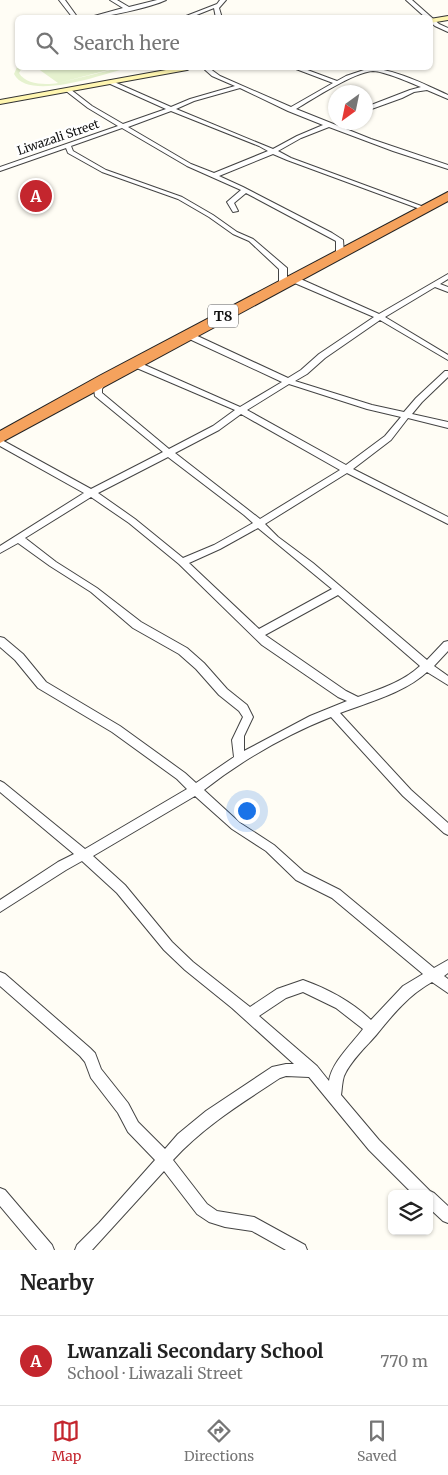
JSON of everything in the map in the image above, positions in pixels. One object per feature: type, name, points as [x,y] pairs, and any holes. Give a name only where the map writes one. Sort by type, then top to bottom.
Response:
[{"type":"highway","name":"T8","points":[[0,438],[422,208],[448,196]]},
{"type":"street","points":[[62,0],[74,15]]},
{"type":"street","points":[[113,0],[129,9]]},
{"type":"street","points":[[102,15],[164,0]]},
{"type":"street","points":[[191,15],[218,5],[223,0]]},
{"type":"street","points":[[410,0],[426,15]]},
{"type":"street","points":[[218,5],[216,9],[218,15]]},
{"type":"street","points":[[433,20],[448,18]]},
{"type":"street","points":[[433,21],[448,30]]},
{"type":"street","points":[[0,102],[176,70]]},
{"type":"street","points":[[208,70],[290,110],[328,125]]},
{"type":"street","points":[[303,70],[337,83]]},
{"type":"street","points":[[290,110],[337,83],[366,70]]},
{"type":"street","points":[[377,70],[428,87],[448,97]]},
{"type":"street","points":[[110,82],[261,145],[272,152],[422,208]]},
{"type":"street","name":"Liwazali Street","points":[[0,169],[172,109],[192,100],[241,86]]},
{"type":"street","points":[[373,107],[400,98],[412,91],[428,87]]},
{"type":"street","points":[[68,90],[90,107],[151,144],[337,238],[341,244],[340,254]]},
{"type":"street","points":[[213,176],[272,152],[299,137],[328,125]]},
{"type":"street","points":[[342,130],[448,168]]},
{"type":"street","points":[[68,146],[70,152],[96,168],[180,198],[211,216],[235,233],[253,242],[283,268],[288,282],[380,317],[448,358]]},
{"type":"street","points":[[0,162],[8,166]]},
{"type":"street","points":[[235,210],[230,202],[243,193],[244,190]]},
{"type":"street","points":[[0,550],[91,493],[216,428],[241,410],[304,372],[322,356],[380,317],[448,276]]},
{"type":"street","points":[[434,284],[448,290]]},
{"type":"street","points":[[188,335],[287,381],[370,407],[448,424]]},
{"type":"street","points":[[135,364],[241,410],[346,470],[448,521]]},
{"type":"street","points":[[182,562],[217,547],[258,524],[346,470],[388,438],[419,400],[448,373]]},
{"type":"street","points":[[104,380],[98,389],[98,394],[339,590],[427,666],[448,681]]},
{"type":"street","points":[[0,442],[91,493],[132,521],[182,562],[271,647],[342,694],[358,702]]},
{"type":"street","points":[[18,538],[53,564],[94,590],[137,625],[183,651],[200,666],[223,692],[243,708],[248,717],[239,731],[237,739],[236,745],[240,759]]},
{"type":"street","points":[[258,634],[339,590]]},
{"type":"street","points":[[0,641],[19,656],[42,685],[122,734],[181,776],[236,826],[280,856],[300,876],[336,894],[448,987]]},
{"type":"street","points":[[0,907],[56,869],[195,790],[240,759],[287,732],[400,685],[427,666],[448,645]]},
{"type":"street","points":[[332,712],[407,793],[448,830]]},
{"type":"street","points":[[0,786],[60,834],[121,889],[182,960],[249,1015],[312,1071],[374,1145],[420,1190]]},
{"type":"street","points":[[334,1096],[337,1076],[343,1065],[405,992],[448,966]]},
{"type":"street","points":[[0,978],[85,1052],[90,1058],[96,1073],[123,1108],[133,1127],[150,1142],[202,1209],[225,1220],[254,1224],[300,1250]]},
{"type":"street","points":[[249,1015],[284,992],[294,987],[303,986],[315,990],[349,1008],[372,1030]]},
{"type":"street","points":[[82,1250],[183,1139],[268,1076],[286,1070],[312,1071]]},
{"type":"street","points":[[0,1194],[47,1250]]},
{"type":"street","points":[[433,1202],[448,1216]]},
{"type":"green space","points":[[16,70],[21,70],[19,73],[26,80],[48,84],[111,70],[120,70],[85,80],[50,86],[34,86],[22,82],[14,74]]},
{"type":"green space","points":[[40,70],[108,70],[58,83]]},
{"type":"place","name":"Lwanzali Secondary School","points":[[36,196]]}]
